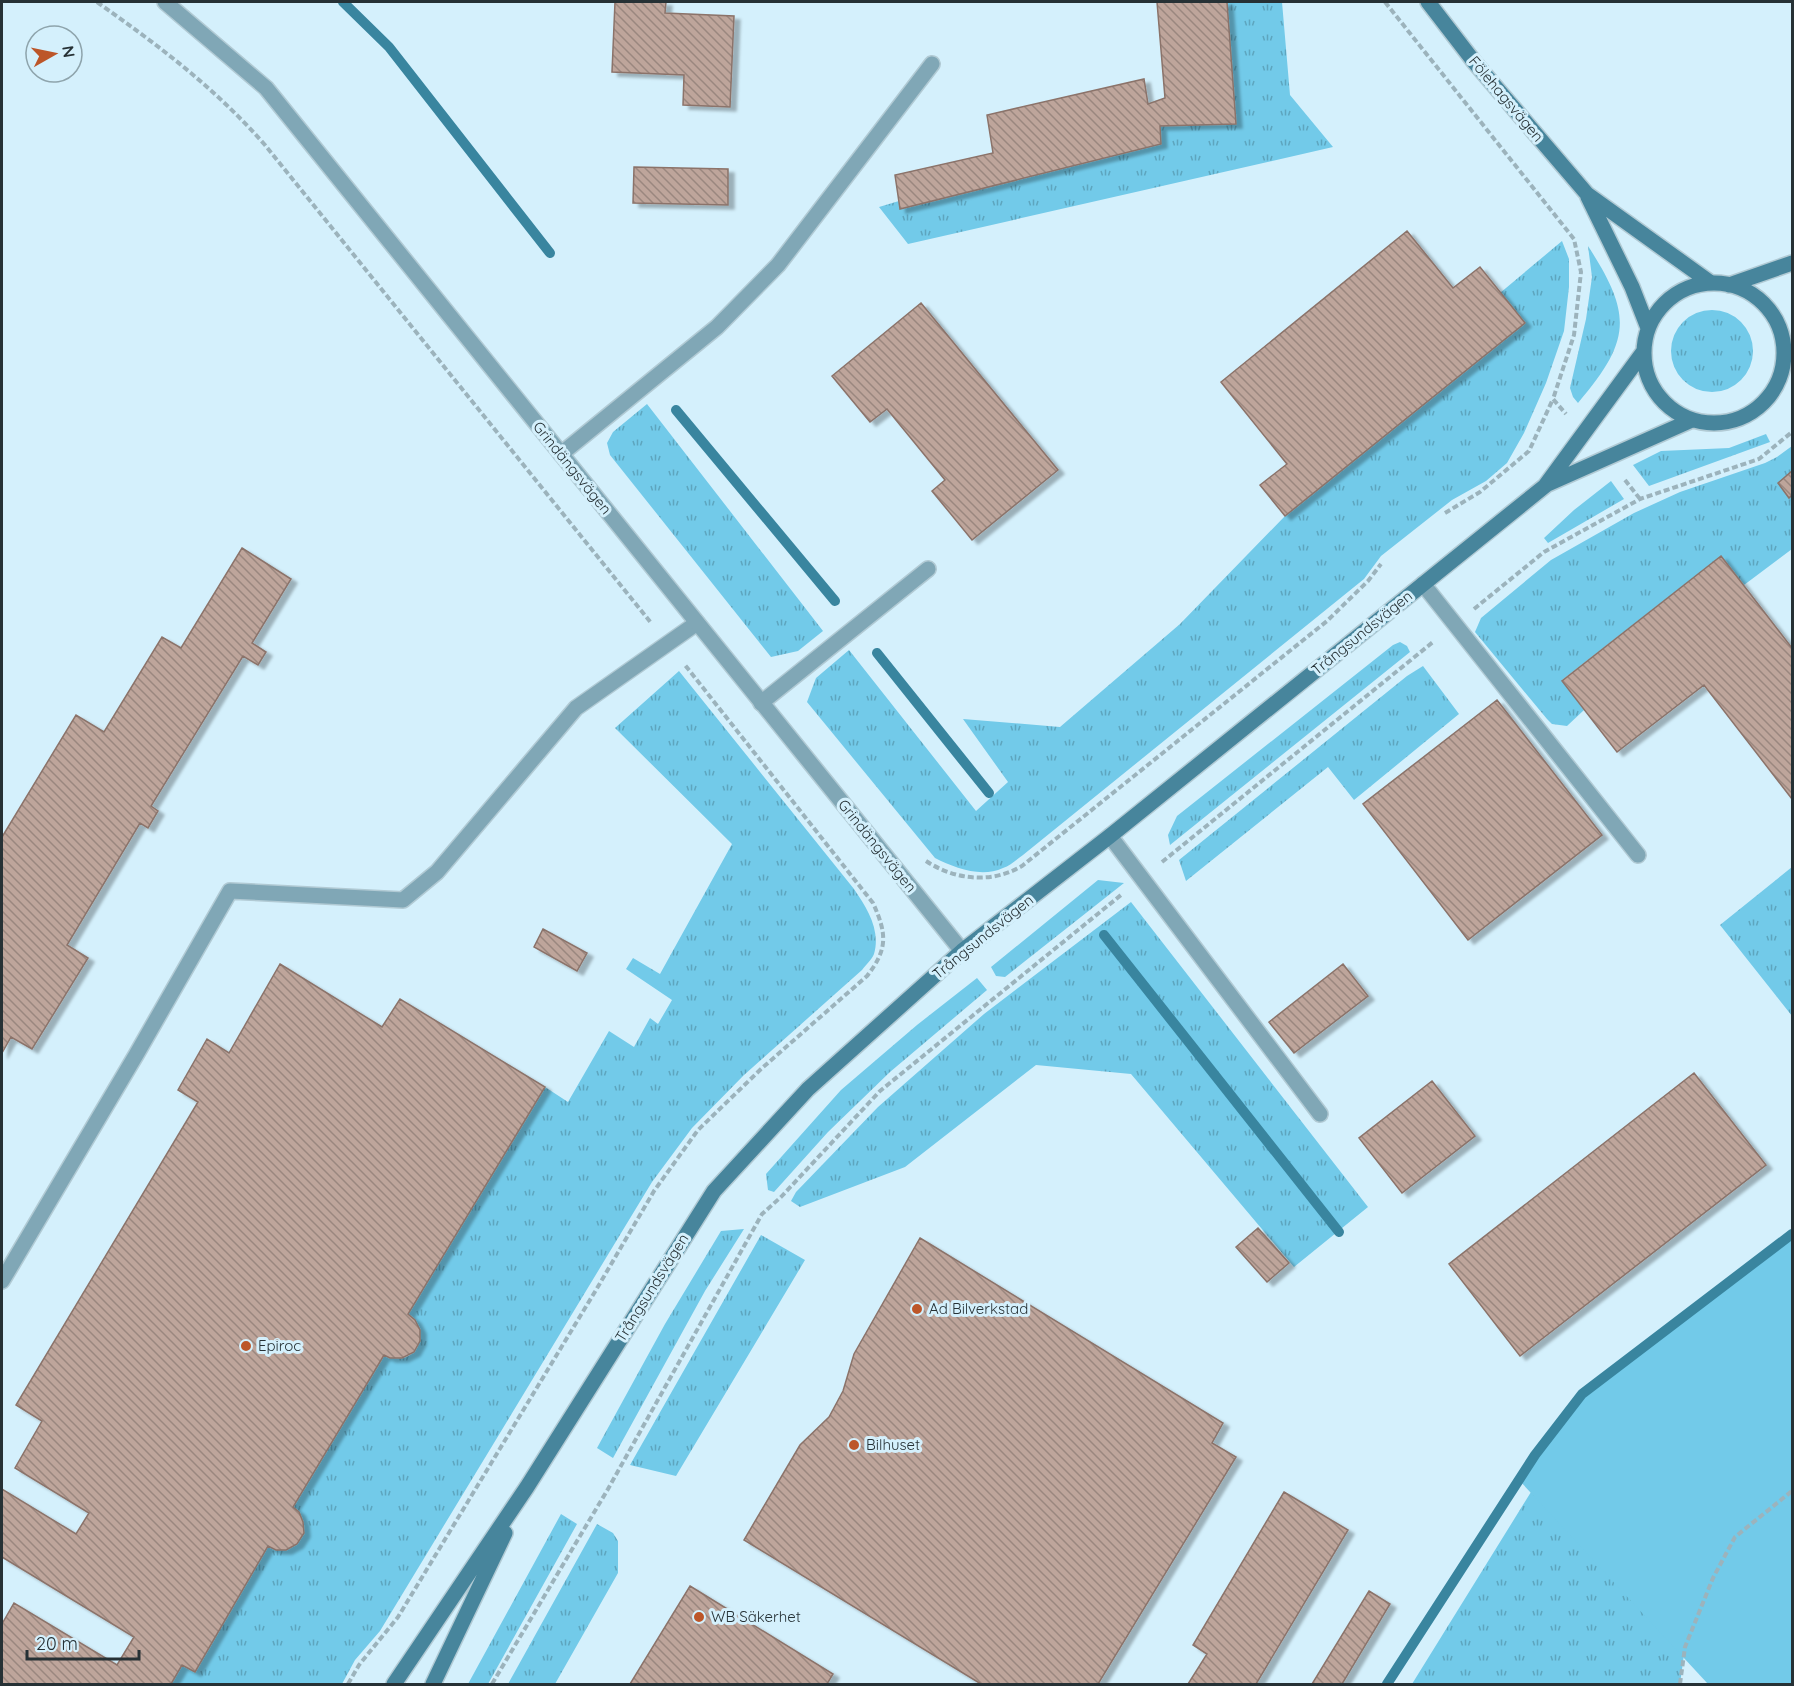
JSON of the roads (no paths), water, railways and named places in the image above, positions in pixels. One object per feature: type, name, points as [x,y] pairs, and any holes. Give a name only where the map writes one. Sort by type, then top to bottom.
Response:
[{"type":"main road","name":"Fölehagsvägen","points":[[1428,2],[1475,63],[1587,194],[1711,283]]},
{"type":"main road","name":"Fölehagsvägen","points":[[1587,194],[1632,286],[1648,328]]},
{"type":"main road","points":[[1729,285],[1792,263]]},
{"type":"main road","points":[[1711,283],[1729,285],[1749,292],[1766,306],[1788,338],[1783,368],[1774,389],[1759,407],[1738,419],[1715,424],[1692,420],[1671,409],[1655,392],[1647,372],[1644,351],[1648,328],[1660,307],[1675,295],[1692,286],[1711,283]]},
{"type":"main road","name":"Trångsundsvägen","points":[[1545,486],[1644,351]]},
{"type":"main road","name":"Trångsundsvägen","points":[[394,1684],[526,1487],[714,1191],[808,1089],[962,951],[1110,836],[1545,486],[1692,420]]},
{"type":"main road","name":"Trångsundsvägen","points":[[433,1684],[526,1487]]},
{"type":"street","name":"Grindängsvägen","points":[[165,2],[266,88],[962,951]]},
{"type":"street","points":[[561,454],[717,327],[778,265],[932,64]]},
{"type":"street","points":[[761,703],[928,569]]},
{"type":"street","points":[[1423,584],[1638,855]]},
{"type":"street","points":[[2,1281],[230,891],[403,900],[437,872],[576,708],[697,623]]},
{"type":"street","points":[[1110,836],[1320,1114]]},
{"type":"waterway","points":[[343,2],[389,47],[550,253]]},
{"type":"waterway","points":[[676,410],[835,601]]},
{"type":"waterway","points":[[877,653],[989,793]]},
{"type":"waterway","points":[[1104,935],[1339,1232]]},
{"type":"waterway","points":[[1387,1684],[1535,1455],[1582,1394],[1792,1234]]},
{"type":"place","name":"Ad Bilverkstad","points":[[917,1309]]},
{"type":"place","name":"Epiroc","points":[[246,1346]]},
{"type":"place","name":"Bilhuset","points":[[854,1445]]},
{"type":"place","name":"WB Säkerhet","points":[[699,1617]]}]
